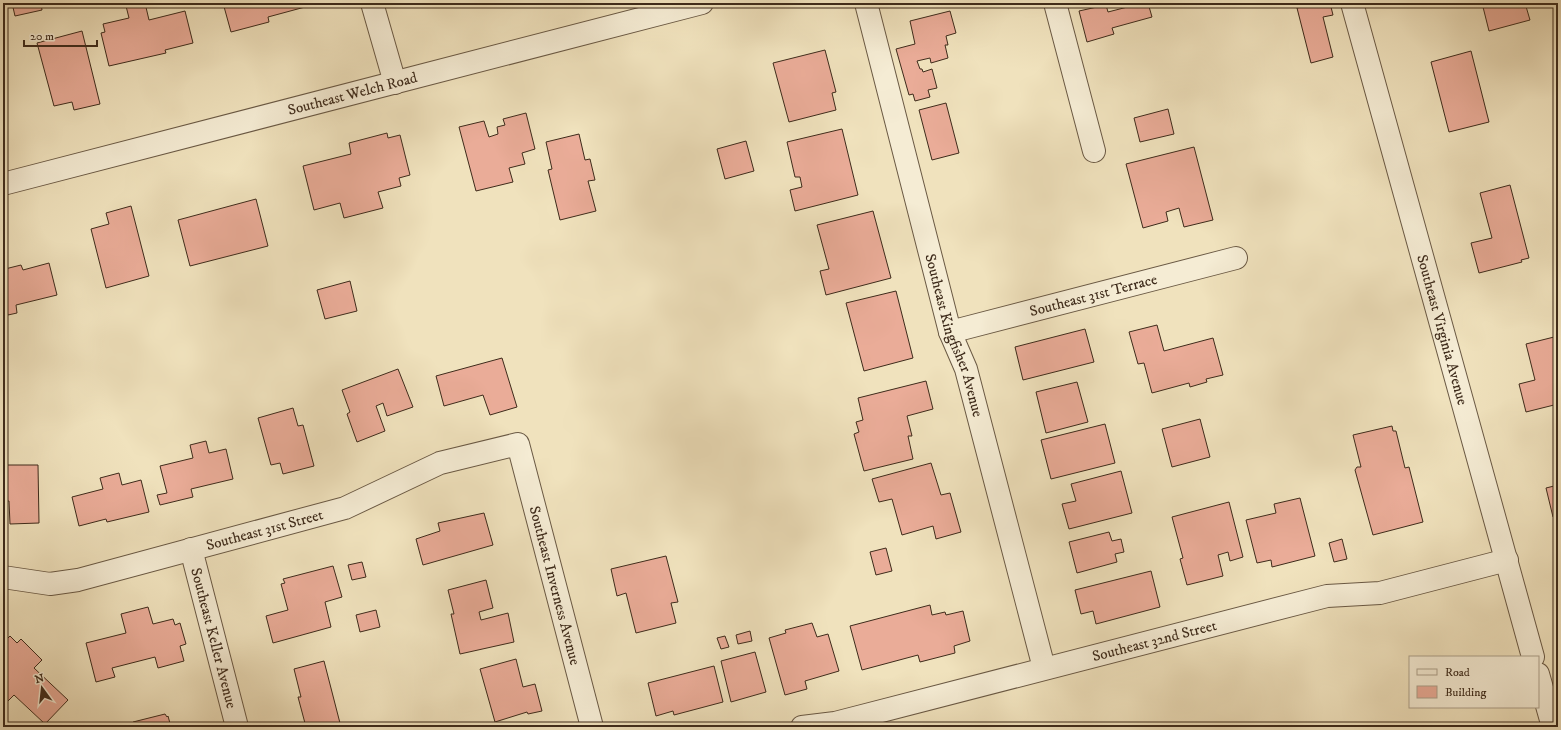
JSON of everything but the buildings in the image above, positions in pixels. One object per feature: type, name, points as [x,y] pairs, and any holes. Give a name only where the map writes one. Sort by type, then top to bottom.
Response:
[{"type":"street","points":[[372,3],[395,83]]},
{"type":"street","name":"Southeast Welch Road","points":[[3,184],[702,3]]},
{"type":"street","name":"Southeast Kingfisher Avenue","points":[[866,3],[950,332],[966,369],[1044,668]]},
{"type":"street","points":[[1055,3],[1094,151]]},
{"type":"street","name":"Southeast Virginia Avenue","points":[[1352,3],[1533,656]]},
{"type":"street","name":"Southeast 31st Terrace","points":[[950,332],[1236,258]]},
{"type":"street","name":"Southeast 31st Street","points":[[3,577],[50,584],[78,580],[345,508],[440,463],[518,444]]},
{"type":"street","name":"Southeast Inverness Avenue","points":[[518,444],[592,727]]},
{"type":"street","name":"Southeast Keller Avenue","points":[[191,549],[237,727]]},
{"type":"street","name":"Southeast 32nd Street","points":[[802,727],[835,723],[1327,596],[1380,593],[1507,560]]},
{"type":"street","points":[[1539,678],[1553,727]]}]
